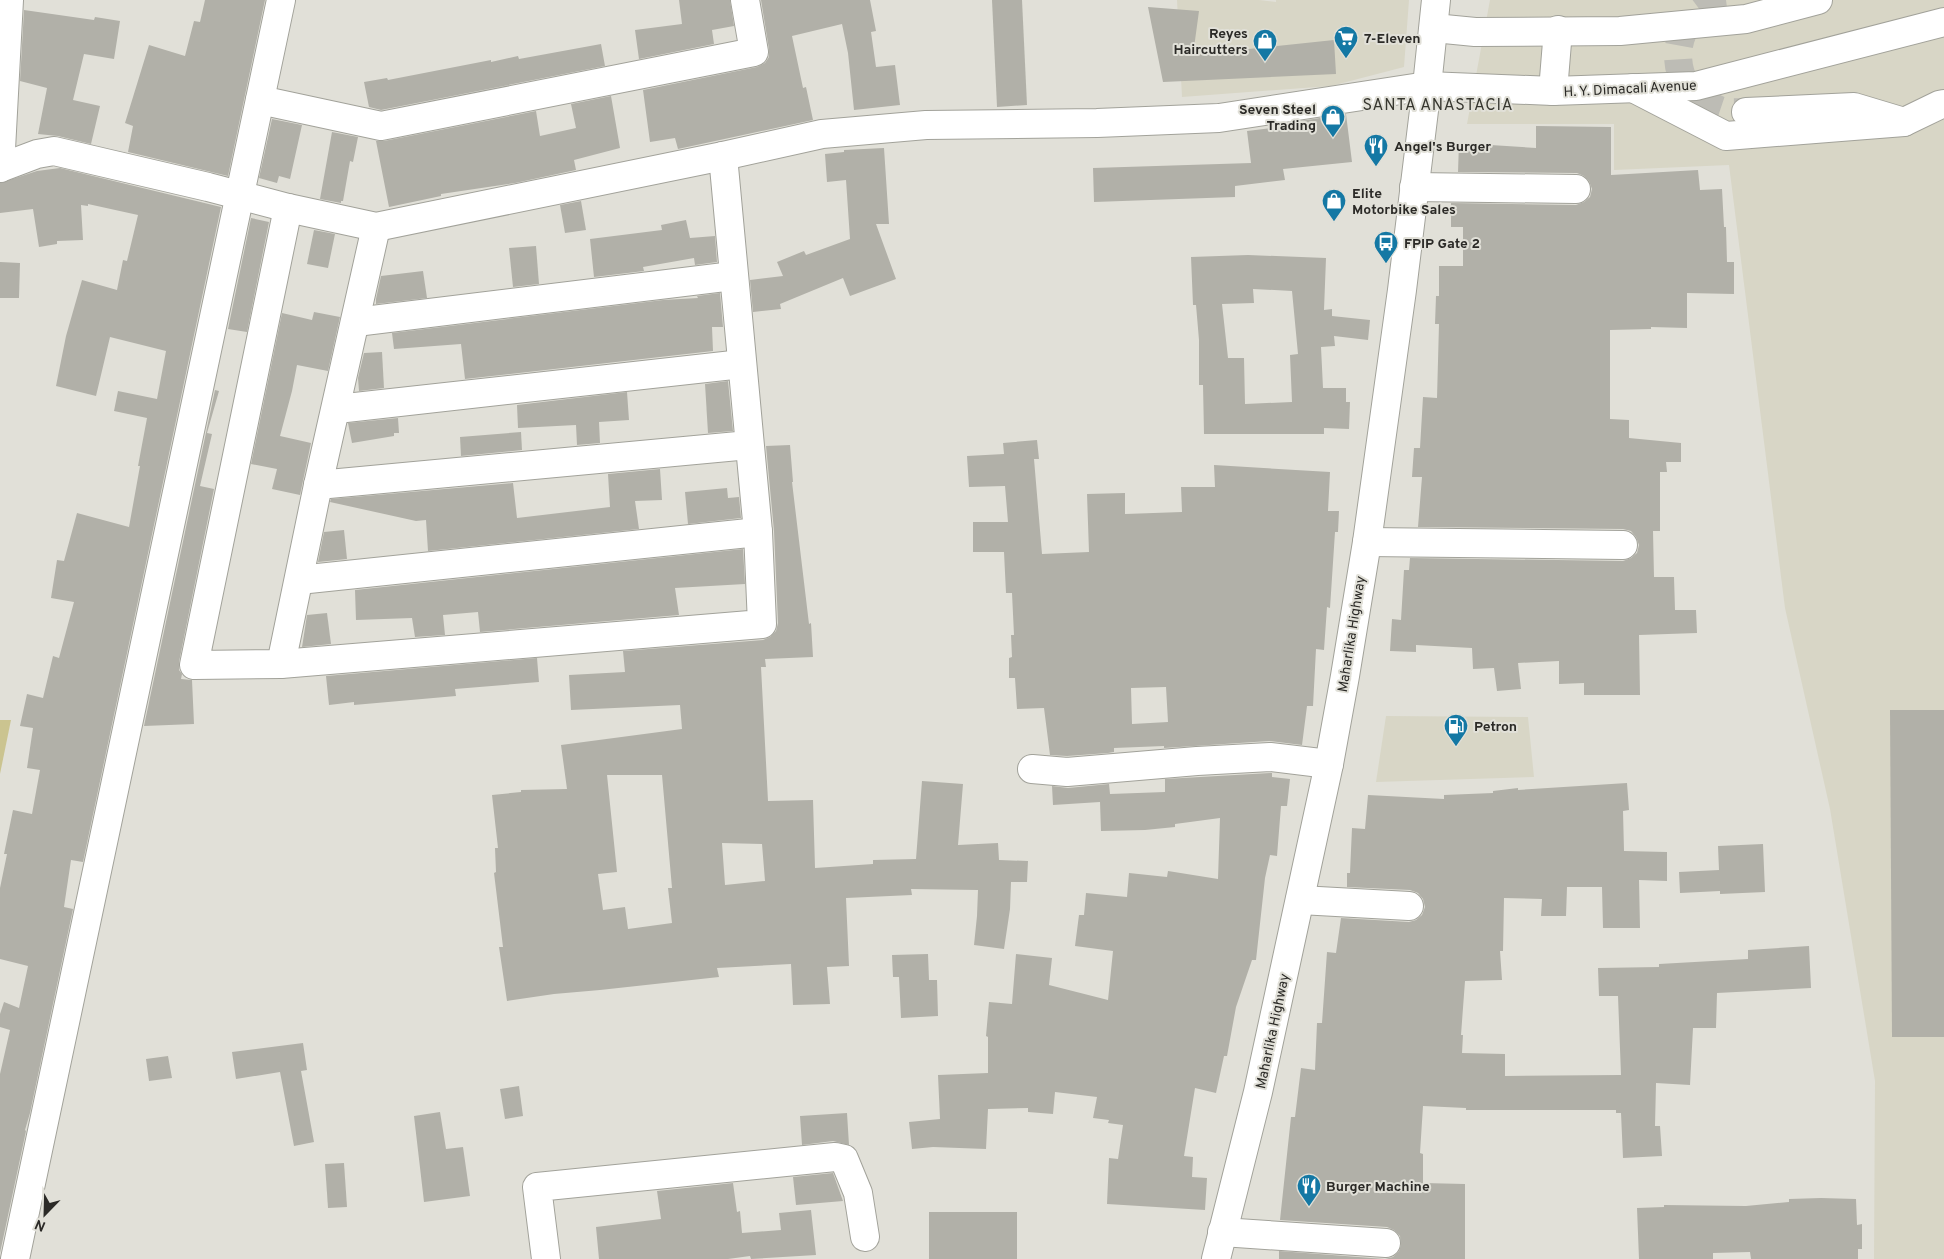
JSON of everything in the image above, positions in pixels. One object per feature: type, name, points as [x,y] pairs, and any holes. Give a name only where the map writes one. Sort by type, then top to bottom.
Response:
[{"type":"main road","points":[[9,0],[0,168],[37,154],[54,150],[376,228],[318,485],[281,664]]},
{"type":"main road","points":[[15,1259],[280,0]]},
{"type":"main road","points":[[260,100],[381,126],[754,52],[745,0]]},
{"type":"main road","name":"Maharlika Highway","points":[[1216,1259],[1258,1092],[1329,764],[1367,542],[1402,290],[1436,0]]},
{"type":"main road","points":[[1434,28],[1475,32],[1620,31],[1746,19],[1818,0]]},
{"type":"main road","name":"H. Y. Dimacali Avenue","points":[[376,228],[822,134],[926,125],[1097,123],[1219,118],[1427,86],[1553,91],[1696,86],[1944,22]]},
{"type":"main road","points":[[1553,91],[1558,30]]},
{"type":"main road","points":[[1633,88],[1726,136],[1904,122],[1942,98]]},
{"type":"main road","points":[[1746,112],[1854,107],[1904,122]]},
{"type":"main road","points":[[288,208],[194,664],[281,664],[762,624],[758,532],[723,156]]},
{"type":"main road","points":[[1414,187],[1576,189]]},
{"type":"main road","points":[[356,322],[733,276]]},
{"type":"main road","points":[[336,409],[742,364]]},
{"type":"main road","points":[[318,485],[749,445]]},
{"type":"main road","points":[[299,580],[758,532]]},
{"type":"main road","points":[[1367,542],[1623,545]]},
{"type":"main road","points":[[1032,769],[1067,772],[1178,762],[1270,757],[1329,764]]},
{"type":"main road","points":[[1300,900],[1408,906]]},
{"type":"main road","points":[[546,1259],[537,1187],[835,1157],[844,1159],[858,1193],[865,1237]]},
{"type":"main road","points":[[1222,1232],[1386,1243]]},
{"type":"shaded area","points":[[1177,0],[1259,0],[1276,2],[1276,0],[1409,0],[1404,67],[1331,86],[1182,97]]},
{"type":"shaded area","points":[[1490,0],[1944,0],[1944,1259],[1874,1259],[1875,1081],[1830,809],[1785,608],[1729,165],[1614,170],[1614,124],[1467,124]]},
{"type":"shaded area","name":"Petron","points":[[1386,716],[1528,717],[1534,777],[1376,782]]},
{"type":"shaded area","points":[[0,720],[11,720],[0,774]]},
{"type":"building","points":[[205,0],[265,0],[228,176],[128,152],[133,126],[125,123],[149,45],[185,56],[194,21],[200,22]]},
{"type":"building","points":[[679,0],[730,0],[734,26],[712,30],[714,44],[639,59],[635,30],[682,24]]},
{"type":"building","points":[[761,0],[870,0],[876,31],[871,32],[876,67],[895,65],[900,105],[854,110],[848,53],[842,24],[792,36],[803,88],[806,87],[813,120],[678,149],[675,138],[650,142],[643,90],[757,67],[765,63],[769,57],[769,49]]},
{"type":"building","points":[[992,0],[1022,0],[1027,105],[997,107]]},
{"type":"building","points":[[1148,7],[1199,11],[1193,55],[1334,40],[1336,74],[1163,82]]},
{"type":"building","points":[[24,10],[94,20],[95,17],[120,21],[114,59],[84,54],[73,100],[100,106],[91,144],[58,136],[38,134],[47,88],[20,81]]},
{"type":"building","points":[[601,44],[605,66],[381,110],[369,107],[364,82],[387,78],[388,80],[491,60],[491,62],[518,56],[519,59]]},
{"type":"building","points":[[611,96],[620,148],[574,160],[576,170],[515,183],[441,194],[441,196],[389,207],[376,141],[536,111],[540,136],[576,128],[571,104]]},
{"type":"building","points":[[1346,114],[1352,162],[1283,169],[1285,180],[1235,186],[1235,197],[1094,202],[1093,168],[1251,163],[1247,131],[1281,127],[1281,124]]},
{"type":"building","points":[[272,119],[302,125],[290,179],[279,176],[277,183],[259,178]]},
{"type":"building","points":[[1536,126],[1611,127],[1611,175],[1698,170],[1700,190],[1722,189],[1727,262],[1734,262],[1734,294],[1687,293],[1687,328],[1651,327],[1651,329],[1610,330],[1610,419],[1629,420],[1629,438],[1681,443],[1681,462],[1666,462],[1667,472],[1660,472],[1660,531],[1653,531],[1654,577],[1674,577],[1675,610],[1696,610],[1697,633],[1639,635],[1640,695],[1584,695],[1584,683],[1559,684],[1559,661],[1518,663],[1521,689],[1497,691],[1494,668],[1473,669],[1472,648],[1416,645],[1416,652],[1390,651],[1392,619],[1401,620],[1404,570],[1409,570],[1410,558],[1623,561],[1637,553],[1639,545],[1636,537],[1631,531],[1623,529],[1418,527],[1422,477],[1412,477],[1414,448],[1420,448],[1423,397],[1437,398],[1439,324],[1435,324],[1436,296],[1439,296],[1439,266],[1463,266],[1463,227],[1451,227],[1451,203],[1576,205],[1590,197],[1592,189],[1589,181],[1577,173],[1458,172],[1459,143],[1536,148]]},
{"type":"building","points":[[332,132],[358,137],[353,162],[350,161],[343,201],[341,203],[320,199]]},
{"type":"building","points":[[884,148],[889,224],[876,224],[896,279],[850,296],[843,278],[780,304],[781,309],[753,312],[750,280],[783,276],[777,262],[804,251],[806,255],[850,239],[846,180],[827,182],[825,154],[844,152],[844,150]]},
{"type":"building","points":[[60,168],[221,207],[83,862],[71,860],[64,907],[73,909],[0,1253],[0,1074],[10,1030],[0,1027],[0,1014],[4,1002],[19,1008],[28,966],[0,959],[0,888],[7,854],[4,854],[13,810],[32,814],[40,770],[27,768],[33,728],[20,726],[27,694],[43,698],[53,656],[59,658],[74,602],[51,598],[57,560],[64,561],[77,513],[129,527],[147,418],[114,411],[118,391],[157,399],[166,351],[110,337],[96,396],[56,386],[66,336],[82,280],[117,290],[123,260],[127,261],[138,215],[88,204],[88,206],[81,205],[83,240],[57,241],[57,244],[39,247],[33,209],[0,213],[0,183],[37,171]]},
{"type":"building","points":[[581,201],[586,230],[565,233],[560,205]]},
{"type":"building","points":[[251,218],[269,222],[247,332],[228,329]]},
{"type":"building","points":[[686,220],[690,238],[715,236],[717,262],[695,265],[694,258],[643,267],[644,271],[594,277],[590,239],[662,230],[661,225]]},
{"type":"building","points":[[314,230],[335,234],[328,268],[307,264]]},
{"type":"building","points":[[536,246],[539,284],[513,287],[509,248]]},
{"type":"building","points":[[1248,255],[1326,258],[1324,310],[1332,309],[1332,316],[1370,320],[1368,340],[1334,336],[1335,346],[1321,347],[1323,388],[1346,388],[1346,402],[1350,402],[1349,429],[1324,428],[1324,434],[1204,434],[1203,385],[1199,385],[1199,340],[1196,305],[1193,305],[1191,257]],"holes":[[[1253,289],[1292,291],[1298,354],[1290,355],[1292,402],[1245,404],[1244,358],[1228,358],[1222,304],[1254,303]]]},
{"type":"building","points":[[0,262],[20,263],[19,298],[0,298]]},
{"type":"building","points":[[423,271],[427,298],[376,304],[381,276]]},
{"type":"building","points":[[720,293],[723,327],[712,327],[713,351],[465,379],[461,344],[394,349],[392,333],[663,300],[698,298],[697,296]]},
{"type":"building","points":[[314,312],[340,317],[328,371],[297,365],[280,436],[311,443],[300,495],[272,489],[277,469],[251,464],[282,313],[312,320]]},
{"type":"building","points":[[382,352],[384,388],[359,391],[358,378],[364,353]]},
{"type":"building","points":[[728,381],[733,431],[708,433],[705,384]]},
{"type":"building","points":[[215,390],[219,391],[207,433],[212,434],[200,486],[214,489],[179,662],[179,670],[182,674],[181,679],[192,680],[194,724],[144,726]]},
{"type":"building","points":[[627,392],[629,420],[599,422],[600,443],[577,445],[576,425],[518,428],[517,405]]},
{"type":"building","points":[[398,418],[399,433],[394,433],[394,436],[352,443],[348,423]]},
{"type":"building","points":[[521,432],[522,450],[461,456],[460,437]]},
{"type":"building","points":[[1037,440],[1039,459],[1034,459],[1042,554],[1089,552],[1087,494],[1125,493],[1125,514],[1182,512],[1181,487],[1215,487],[1214,465],[1330,472],[1328,511],[1339,511],[1338,532],[1335,532],[1330,608],[1327,607],[1324,650],[1316,649],[1313,706],[1307,706],[1302,745],[1269,741],[1164,748],[1164,746],[1114,748],[1114,752],[1108,753],[1067,756],[1050,755],[1044,708],[1017,709],[1015,678],[1009,678],[1009,658],[1012,657],[1011,635],[1014,635],[1012,593],[1006,593],[1004,552],[973,552],[973,522],[1008,522],[1005,486],[969,487],[967,456],[1004,454],[1003,443]],"holes":[[[1166,687],[1168,722],[1132,724],[1131,688]]]},
{"type":"building","points":[[790,445],[792,482],[809,624],[811,623],[813,657],[765,659],[766,667],[761,667],[768,801],[813,800],[815,868],[873,864],[873,860],[916,859],[922,781],[963,784],[958,845],[998,843],[999,860],[1028,861],[1027,882],[1011,882],[1010,909],[1004,949],[974,945],[978,890],[911,889],[912,895],[846,898],[849,966],[827,967],[830,1004],[793,1005],[791,964],[717,968],[719,977],[554,994],[507,1001],[499,947],[503,947],[494,873],[496,872],[495,848],[498,848],[492,795],[521,792],[521,790],[567,789],[561,745],[682,729],[680,705],[571,710],[569,675],[625,672],[623,651],[763,640],[770,637],[776,631],[778,623],[774,531],[766,446]],"holes":[[[607,775],[662,775],[672,888],[668,888],[672,923],[628,929],[625,907],[603,910],[598,874],[617,872]],[[722,843],[762,844],[765,881],[725,885]]]},
{"type":"building","points":[[660,469],[662,500],[635,501],[639,529],[428,551],[426,520],[416,521],[330,502],[331,499],[513,483],[517,518],[610,507],[608,474]]},
{"type":"building","points":[[727,488],[728,498],[739,497],[741,518],[688,524],[685,492]]},
{"type":"building","points":[[344,530],[347,559],[318,562],[324,532]]},
{"type":"building","points":[[743,549],[745,584],[675,588],[679,615],[480,632],[478,612],[443,615],[445,635],[415,637],[412,618],[356,620],[355,590]]},
{"type":"building","points":[[327,613],[331,644],[302,647],[307,615]]},
{"type":"building","points":[[537,658],[539,682],[455,689],[456,696],[354,705],[354,702],[329,705],[326,676]]},
{"type":"building","points":[[1890,710],[1944,710],[1944,1037],[1892,1037]]},
{"type":"building","points":[[1272,773],[1272,777],[1290,779],[1287,806],[1281,806],[1277,856],[1270,855],[1265,878],[1256,960],[1252,960],[1236,1007],[1227,1056],[1224,1056],[1216,1093],[1195,1088],[1184,1156],[1193,1157],[1192,1177],[1207,1178],[1205,1210],[1107,1204],[1109,1158],[1118,1159],[1123,1125],[1108,1123],[1109,1120],[1093,1118],[1097,1097],[1055,1092],[1053,1114],[1028,1112],[1028,1108],[988,1109],[986,1149],[933,1147],[912,1149],[909,1122],[940,1119],[938,1075],[988,1073],[988,1037],[986,1036],[989,1002],[1012,1004],[1016,954],[1052,958],[1049,985],[1108,1000],[1113,951],[1075,946],[1079,915],[1084,915],[1086,893],[1127,897],[1129,873],[1167,877],[1168,871],[1218,879],[1220,818],[1175,824],[1175,827],[1101,831],[1100,802],[1053,805],[1052,786],[1068,788],[1109,784],[1110,794],[1165,792],[1165,779]]},
{"type":"building","points":[[1627,783],[1629,810],[1623,811],[1624,851],[1667,852],[1667,881],[1639,880],[1640,928],[1603,928],[1602,887],[1567,887],[1566,916],[1541,916],[1542,899],[1504,898],[1503,951],[1500,951],[1502,980],[1465,981],[1461,1035],[1463,1035],[1462,1053],[1505,1054],[1505,1076],[1621,1075],[1618,996],[1599,996],[1598,968],[1659,967],[1659,964],[1748,959],[1748,950],[1809,946],[1811,988],[1717,993],[1716,1028],[1693,1028],[1690,1085],[1656,1083],[1655,1126],[1660,1126],[1662,1156],[1623,1158],[1621,1113],[1616,1113],[1616,1110],[1466,1110],[1466,1108],[1423,1106],[1420,1153],[1423,1154],[1423,1183],[1465,1184],[1465,1259],[1385,1259],[1393,1257],[1399,1251],[1401,1245],[1400,1236],[1394,1230],[1387,1227],[1280,1220],[1291,1117],[1295,1117],[1301,1068],[1315,1070],[1317,1023],[1322,1023],[1327,952],[1336,953],[1341,918],[1409,922],[1416,920],[1422,915],[1425,907],[1423,899],[1418,893],[1410,890],[1347,887],[1347,873],[1350,873],[1352,828],[1365,829],[1368,795],[1444,799],[1444,795],[1493,793],[1493,791],[1518,788],[1518,790]]},
{"type":"building","points":[[1763,844],[1765,892],[1720,894],[1720,891],[1680,893],[1679,872],[1719,870],[1718,846]]},
{"type":"building","points":[[928,954],[929,980],[937,980],[938,1016],[901,1018],[899,977],[893,977],[892,955]]},
{"type":"building","points":[[303,1043],[307,1070],[301,1071],[314,1142],[294,1146],[280,1072],[236,1079],[232,1052]]},
{"type":"building","points":[[168,1056],[172,1078],[149,1081],[146,1059]]},
{"type":"building","points":[[519,1086],[523,1116],[505,1119],[500,1089]]},
{"type":"building","points":[[440,1112],[446,1149],[463,1147],[470,1196],[424,1202],[414,1116]]},
{"type":"building","points":[[847,1113],[849,1145],[833,1141],[802,1145],[800,1116]]},
{"type":"building","points":[[344,1163],[347,1207],[328,1208],[325,1164]]},
{"type":"building","points":[[833,1173],[843,1201],[796,1205],[793,1177]]},
{"type":"building","points":[[733,1183],[737,1212],[740,1211],[742,1233],[781,1230],[779,1213],[811,1210],[816,1255],[751,1259],[750,1256],[728,1259],[599,1259],[596,1227],[661,1219],[657,1191]]},
{"type":"building","points":[[1789,1199],[1856,1199],[1857,1225],[1862,1224],[1862,1249],[1858,1249],[1858,1259],[1751,1259],[1750,1252],[1713,1253],[1713,1259],[1639,1259],[1637,1208],[1664,1207],[1664,1205],[1746,1206],[1789,1202]]},
{"type":"building","points":[[929,1212],[1017,1212],[1017,1259],[929,1259]]},
{"type":"building","points":[[1279,1251],[1385,1259],[1279,1259]]},
{"type":"tunnel","points":[[1726,0],[1708,6],[1694,16],[1684,30],[1679,46],[1679,64],[1683,80],[1693,94],[1719,110],[1746,112]]},
{"type":"place","name":"7-Eleven","points":[[1346,59]]},
{"type":"place","name":"Reyes Haircutters","points":[[1265,62]]},
{"type":"place","name":"Seven Steel Trading","points":[[1333,138]]},
{"type":"place","name":"Angel's Burger","points":[[1376,167]]},
{"type":"place","name":"Elite Motorbike Sales","points":[[1334,222]]},
{"type":"place","name":"FPIP Gate 2","points":[[1386,264]]},
{"type":"place","name":"Petron","points":[[1456,747]]},
{"type":"place","name":"Burger Machine","points":[[1309,1207]]},
{"type":"district","name":"SANTA ANASTACIA","points":[[1438,104]]}]
